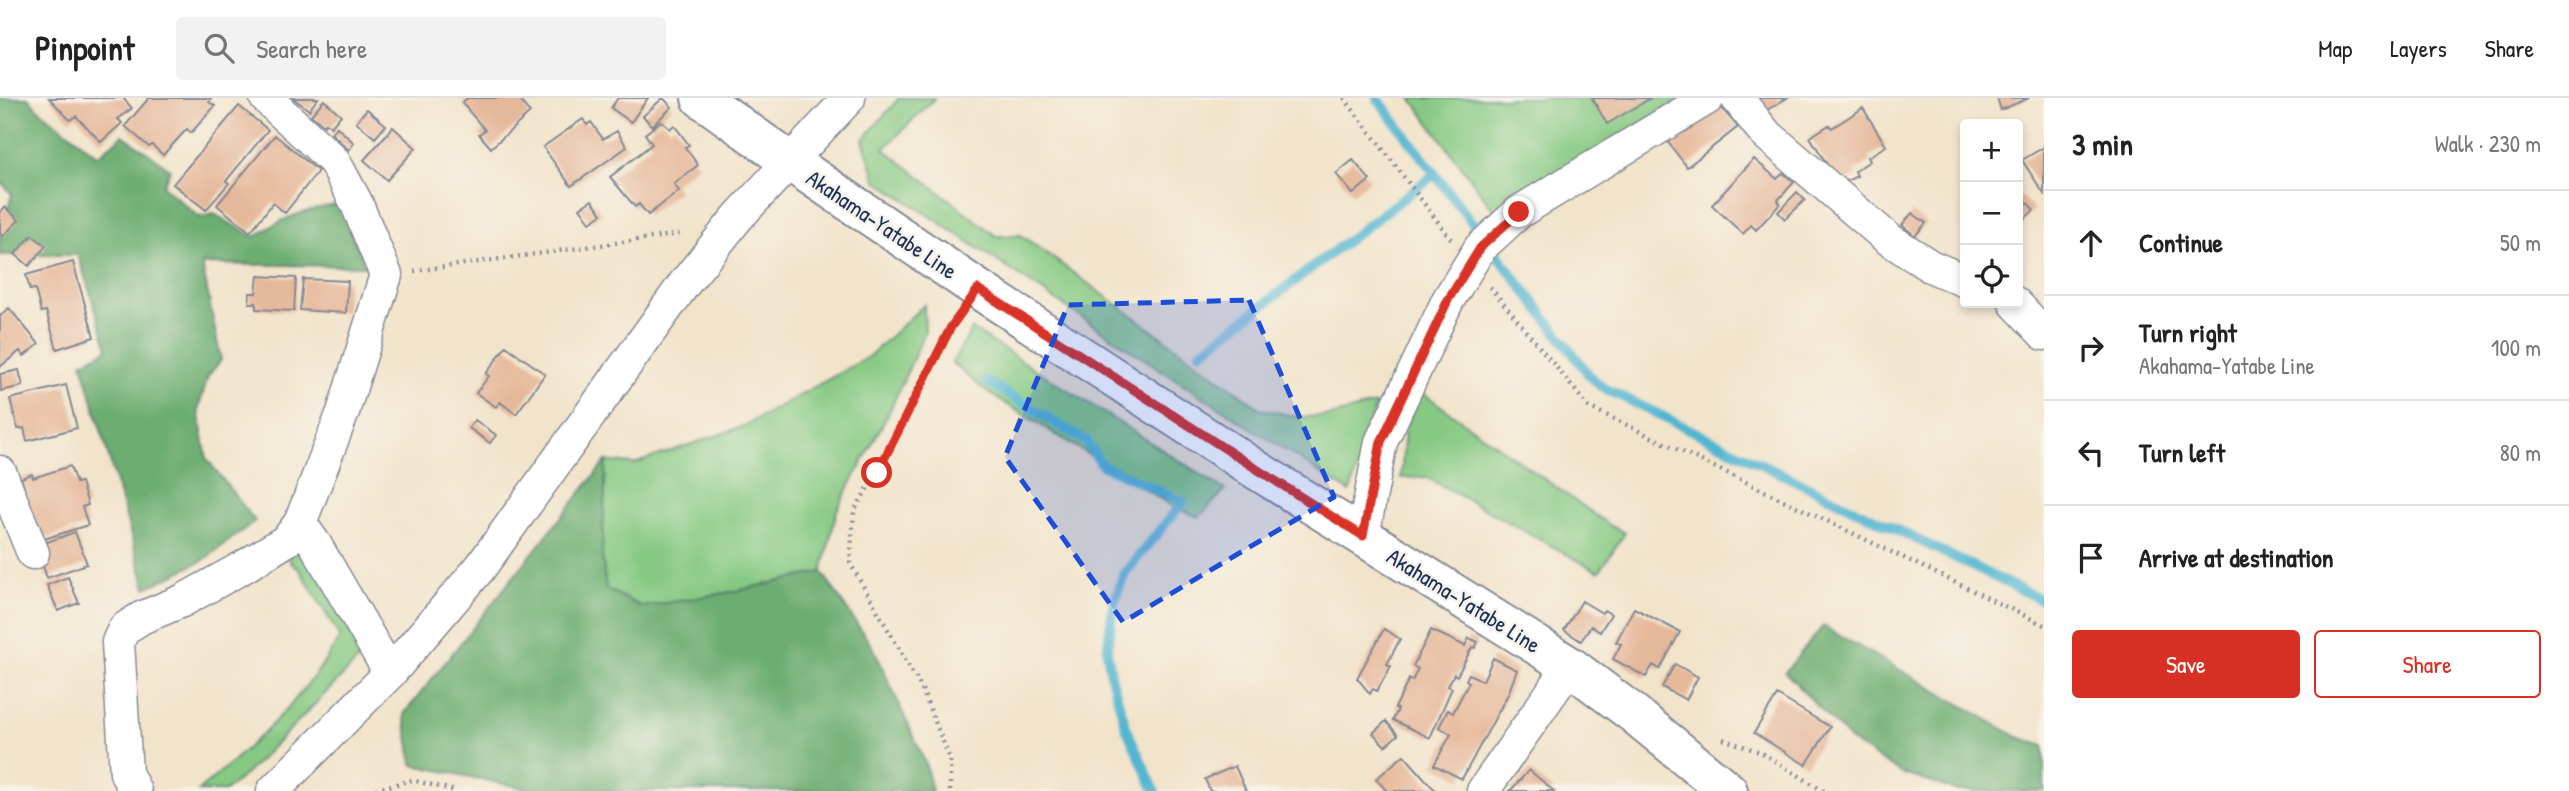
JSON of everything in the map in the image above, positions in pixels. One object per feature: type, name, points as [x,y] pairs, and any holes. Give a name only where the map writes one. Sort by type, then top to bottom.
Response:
[{"type":"main road","name":"Akahama-Yatabe Line","points":[[701,98],[978,289],[1243,461],[1570,666],[1728,791]]},
{"type":"street","points":[[135,791],[125,773],[118,642],[124,629],[245,566],[287,540],[300,523],[343,412],[386,275],[356,202],[334,161],[266,98]]},
{"type":"street","points":[[274,791],[390,673],[480,568],[606,390],[706,257],[738,217],[849,98]]},
{"type":"street","points":[[1363,536],[1381,442],[1448,300],[1480,248],[1519,212],[1709,98]]},
{"type":"street","points":[[1737,98],[1765,133],[1886,239],[1930,266],[1960,279]]},
{"type":"street","points":[[2020,308],[2044,334]]},
{"type":"street","points":[[0,472],[33,553]]},
{"type":"street","points":[[300,523],[390,673]]},
{"type":"street","points":[[1483,791],[1570,666]]},
{"type":"path","points":[[1344,98],[1470,263],[1589,407],[2044,625]]},
{"type":"path","points":[[386,275],[680,234],[706,257]]},
{"type":"path","points":[[950,791],[950,759],[925,698],[850,563],[854,511],[877,473],[951,327],[978,289]]},
{"type":"path","points":[[1722,739],[1760,752],[1824,791]]},
{"type":"path","points":[[369,791],[412,780],[457,791]]},
{"type":"highlighted area","points":[[1249,300],[1334,497],[1123,622],[1005,457],[1068,305]]},
{"type":"green space","points":[[0,98],[29,98],[36,107],[98,156],[123,135],[170,169],[163,186],[199,217],[214,214],[255,237],[296,215],[340,204],[365,266],[202,264],[221,360],[208,376],[198,410],[207,459],[255,521],[204,560],[146,588],[82,363],[108,349],[78,255],[0,255],[0,236],[12,194],[0,181]]},
{"type":"green space","points":[[899,98],[935,98],[884,149],[996,236],[1021,235],[1261,409],[1298,417],[1331,416],[1376,404],[1350,492],[1135,353],[876,180],[863,140]]},
{"type":"green space","points":[[1411,98],[1683,98],[1494,211]]},
{"type":"green space","points":[[924,305],[925,332],[889,412],[837,510],[822,572],[731,592],[642,607],[606,589],[602,555],[606,461],[634,464],[744,426],[868,357]]},
{"type":"green space","points":[[972,329],[1225,490],[1199,517],[1172,506],[987,392],[952,363]]},
{"type":"green space","points":[[1421,392],[1611,526],[1625,533],[1599,572],[1426,477],[1401,478],[1405,427]]},
{"type":"green space","points":[[606,461],[602,555],[606,589],[642,607],[731,592],[822,572],[875,651],[925,762],[932,791],[538,791],[413,765],[404,714]]},
{"type":"green space","points":[[290,550],[308,550],[363,655],[246,774],[225,791],[198,791],[238,757],[294,701],[340,637],[300,570],[290,562]]},
{"type":"green space","points":[[1823,626],[2018,737],[2044,746],[2044,791],[1958,791],[1901,773],[1851,741],[1785,672]]},
{"type":"building","points":[[49,98],[123,98],[132,108],[118,119],[122,123],[101,142],[76,116],[70,120]]},
{"type":"building","points":[[149,98],[211,98],[209,102],[215,106],[191,133],[187,129],[163,155],[152,145],[149,147],[125,126]]},
{"type":"building","points":[[293,98],[318,98],[309,110]]},
{"type":"building","points":[[467,98],[518,98],[530,113],[491,148],[479,134],[485,130],[462,103]]},
{"type":"building","points":[[618,98],[648,98],[631,122],[611,108]]},
{"type":"building","points":[[663,98],[672,107],[652,126],[643,116]]},
{"type":"building","points":[[1592,98],[1651,98],[1607,124]]},
{"type":"building","points":[[1753,98],[1787,98],[1762,113]]},
{"type":"building","points":[[1997,98],[2029,98],[2001,110]]},
{"type":"building","points":[[324,100],[341,115],[331,127],[326,123],[324,126],[311,115]]},
{"type":"building","points":[[1718,104],[1738,127],[1687,167],[1667,141]]},
{"type":"building","points":[[239,106],[268,130],[206,210],[173,184]]},
{"type":"building","points":[[1863,108],[1886,146],[1868,157],[1870,161],[1855,171],[1857,176],[1843,183],[1837,180],[1810,137],[1829,125],[1832,128]]},
{"type":"building","points":[[367,109],[386,125],[375,138],[356,122]]},
{"type":"building","points":[[583,119],[587,125],[591,122],[603,139],[617,131],[627,147],[571,186],[543,147]]},
{"type":"building","points":[[661,121],[670,129],[674,125],[689,145],[685,147],[698,165],[674,184],[679,191],[648,215],[639,204],[635,207],[610,177],[652,144],[645,134]]},
{"type":"building","points":[[337,127],[354,143],[349,150],[331,133]]},
{"type":"building","points":[[393,127],[416,148],[387,180],[364,160]]},
{"type":"building","points":[[275,135],[318,171],[285,213],[273,203],[250,232],[217,205]]},
{"type":"building","points":[[2044,147],[2044,194],[2023,162]]},
{"type":"building","points":[[1754,159],[1777,179],[1783,173],[1794,182],[1778,200],[1780,204],[1756,230],[1751,225],[1743,234],[1712,205]]},
{"type":"building","points":[[1353,160],[1370,180],[1353,194],[1336,174]]},
{"type":"building","points":[[1797,192],[1805,200],[1785,219],[1778,212]]},
{"type":"building","points":[[2023,198],[2034,210],[2023,220]]},
{"type":"building","points":[[592,200],[602,214],[590,222],[580,208]]},
{"type":"building","points":[[5,207],[19,220],[2,237],[0,212]]},
{"type":"building","points":[[1912,213],[1926,223],[1915,236],[1902,225]]},
{"type":"building","points":[[32,235],[46,246],[29,266],[15,254]]},
{"type":"building","points":[[73,262],[94,337],[57,349],[46,311],[41,312],[35,289],[30,290],[26,275]]},
{"type":"building","points":[[258,276],[296,278],[294,311],[256,309],[256,303],[249,303],[250,293],[256,293]]},
{"type":"building","points":[[303,279],[348,281],[346,313],[300,310]]},
{"type":"building","points":[[9,308],[39,344],[24,356],[20,351],[0,367],[0,316]]},
{"type":"building","points":[[506,346],[545,374],[516,414],[500,402],[496,407],[476,393]]},
{"type":"building","points":[[19,370],[23,386],[1,391],[0,374]]},
{"type":"building","points":[[66,385],[77,428],[27,441],[24,428],[18,429],[10,399]]},
{"type":"building","points":[[475,420],[496,435],[490,443],[469,428]]},
{"type":"building","points":[[70,466],[76,483],[81,482],[88,505],[82,507],[88,525],[41,540],[21,478],[32,474],[33,478]]},
{"type":"building","points":[[75,532],[87,564],[47,578],[36,546]]},
{"type":"building","points":[[68,577],[79,603],[58,611],[47,585]]},
{"type":"building","points":[[1582,601],[1602,613],[1604,610],[1611,614],[1600,632],[1591,626],[1581,641],[1564,630]]},
{"type":"building","points":[[1634,608],[1680,632],[1660,669],[1653,665],[1646,677],[1613,659],[1621,644],[1616,642]]},
{"type":"building","points":[[1384,629],[1400,639],[1387,664],[1391,666],[1377,691],[1373,689],[1370,694],[1357,678]]},
{"type":"building","points":[[1431,630],[1465,646],[1469,638],[1478,642],[1475,648],[1472,647],[1457,676],[1454,674],[1448,686],[1452,688],[1430,738],[1393,720],[1398,709],[1395,708],[1409,679],[1412,681],[1418,669],[1413,666]]},
{"type":"building","points":[[1493,658],[1517,670],[1508,694],[1462,779],[1434,765],[1451,734],[1439,727],[1448,710],[1453,713],[1469,682],[1466,680],[1469,674],[1483,681]]},
{"type":"building","points":[[1675,664],[1698,677],[1686,700],[1662,687]]},
{"type":"building","points":[[1777,695],[1830,727],[1806,765],[1754,733]]},
{"type":"building","points":[[1386,721],[1398,735],[1385,746],[1373,733]]},
{"type":"building","points":[[1404,755],[1436,791],[1387,791],[1376,779]]},
{"type":"building","points":[[1235,766],[1246,791],[1210,791],[1205,779]]},
{"type":"building","points":[[1529,770],[1554,791],[1510,791]]},
{"type":"waterway","points":[[1377,98],[1480,233]]},
{"type":"waterway","points":[[1200,353],[1435,174]]},
{"type":"waterway","points":[[1496,253],[1590,376],[1602,387],[2044,601]]},
{"type":"waterway","points":[[986,381],[1086,441],[1102,465],[1183,502],[1125,573],[1114,602],[1107,652],[1112,680],[1127,730],[1155,791]]},
{"type":"route","points":[[877,473],[951,327],[978,289],[1363,536],[1381,442],[1448,300],[1480,248],[1519,212]]}]
